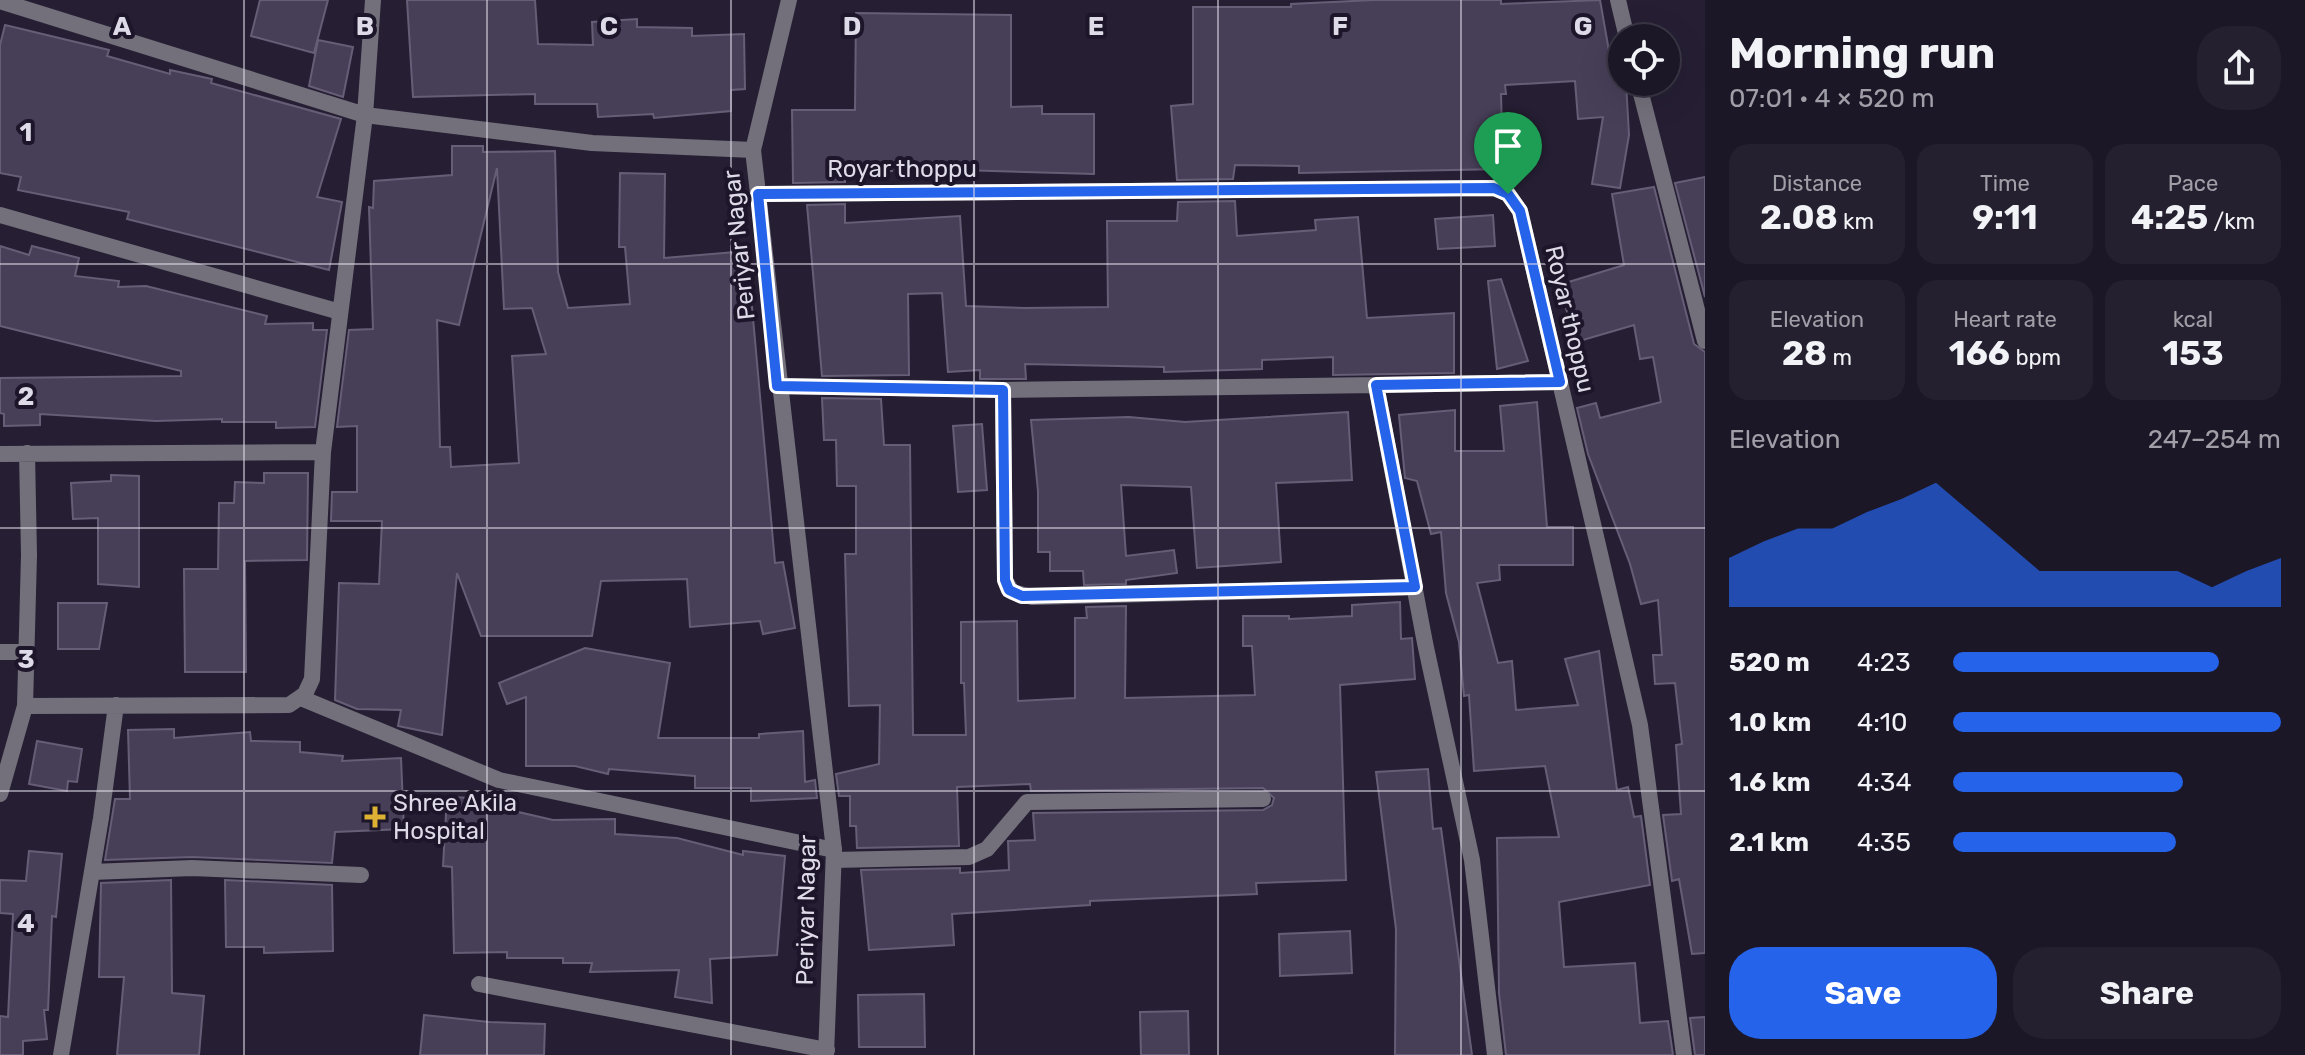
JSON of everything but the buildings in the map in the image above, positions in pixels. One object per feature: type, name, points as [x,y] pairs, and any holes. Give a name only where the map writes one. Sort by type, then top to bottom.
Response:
[{"type":"street","points":[[25,706],[289,705],[301,698],[312,679],[323,452],[365,115],[373,0]]},
{"type":"street","points":[[753,150],[789,0]]},
{"type":"street","points":[[1618,0],[1624,24]]},
{"type":"street","name":"Periyar Nagar","points":[[0,1],[365,115],[592,143],[753,150],[777,386],[834,855],[826,1052]]},
{"type":"street","points":[[1642,96],[1705,341]]},
{"type":"street","name":"Royar thoppu","points":[[758,194],[1494,188],[1508,194],[1520,211],[1640,725],[1684,1055]]},
{"type":"street","points":[[0,215],[340,312]]},
{"type":"street","points":[[777,386],[1003,390],[1560,382]]},
{"type":"street","points":[[1376,385],[1472,860],[1495,1055]]},
{"type":"street","points":[[1003,390],[1005,580],[1012,592],[1032,597],[1415,587]]},
{"type":"street","points":[[0,454],[323,452]]},
{"type":"street","points":[[0,794],[25,706],[27,453]]},
{"type":"street","points":[[0,652],[26,652]]},
{"type":"street","points":[[301,698],[499,780],[834,855],[969,857],[987,849],[1027,802],[1263,799]]},
{"type":"street","points":[[61,1055],[116,705]]},
{"type":"street","points":[[92,872],[192,868],[361,875]]},
{"type":"street","points":[[479,984],[826,1052]]},
{"type":"place","name":"Shree Akila Hospital","points":[[375,817]]},
{"type":"route","points":[[1494,188],[1508,194],[1520,211],[1560,382],[1376,385],[1415,587],[1022,596],[1009,590],[1005,580],[1003,390],[777,386],[758,194],[1494,188]]}]
